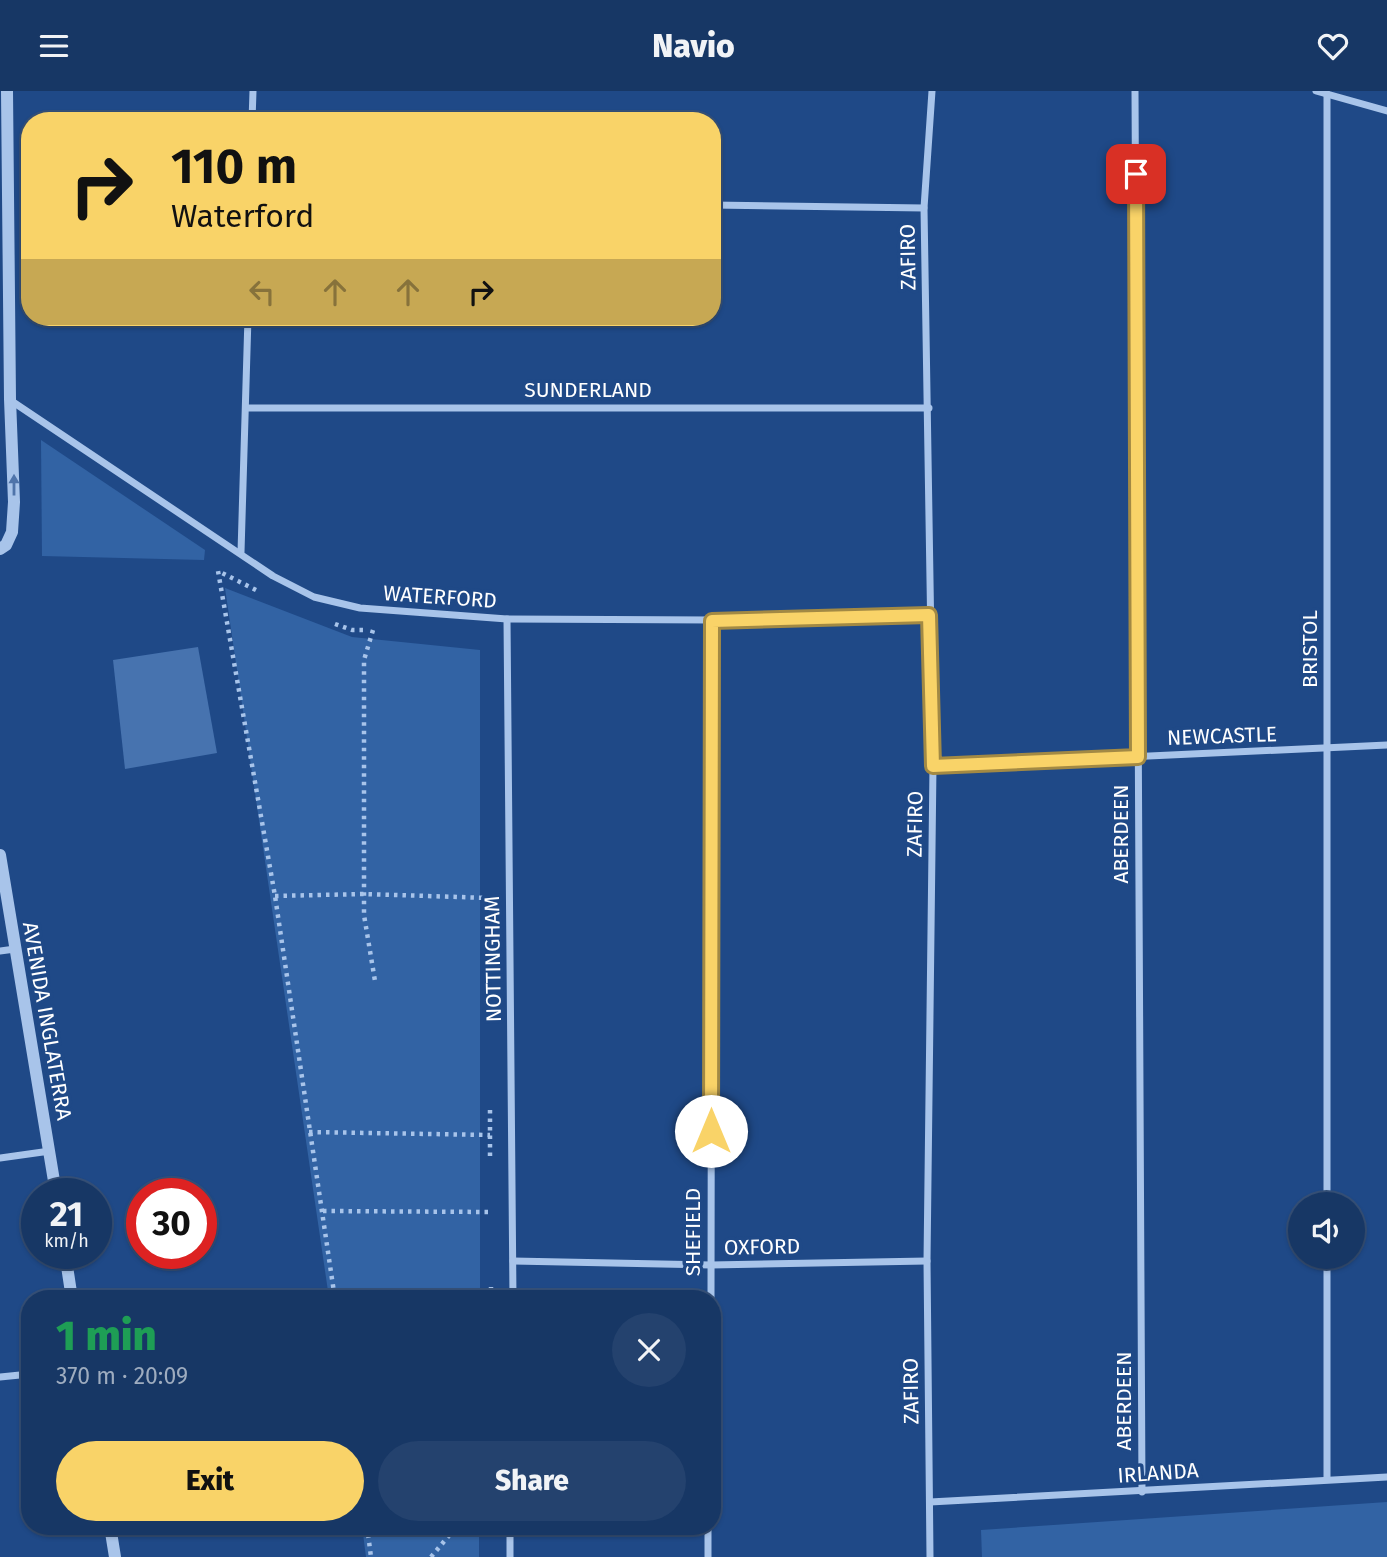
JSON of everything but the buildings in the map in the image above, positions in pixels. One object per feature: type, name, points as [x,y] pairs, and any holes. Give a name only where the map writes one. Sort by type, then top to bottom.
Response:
[{"type":"street","points":[[0,549],[6,545],[12,531],[14,502],[10,400],[7,91]]},
{"type":"street","points":[[252,112],[253,91]]},
{"type":"street","name":"ZAFIRO","points":[[930,1557],[927,1261],[933,766],[924,208],[932,91]]},
{"type":"street","name":"ABERDEEN","points":[[1135,91],[1142,1492]]},
{"type":"street","points":[[1316,91],[1387,111]]},
{"type":"street","name":"BRISTOL","points":[[1327,94],[1327,1192]]},
{"type":"street","points":[[721,205],[924,208]]},
{"type":"street","points":[[241,552],[248,326]]},
{"type":"street","name":"WATERFORD","points":[[10,400],[182,517],[241,552],[273,576],[314,597],[360,608],[507,619],[712,621],[929,615]]},
{"type":"street","name":"SUNDERLAND","points":[[247,408],[929,408]]},
{"type":"street","name":"NOTTINGHAM","points":[[507,619],[513,1290]]},
{"type":"street","name":"SHEFIELD","points":[[710,1290],[712,621]]},
{"type":"street","name":"NEWCASTLE","points":[[933,766],[1328,750],[1387,745]]},
{"type":"street","name":"AVENIDA INGLATERRA","points":[[0,855],[54,1178]]},
{"type":"street","points":[[0,951],[15,949]]},
{"type":"street","points":[[0,1158],[50,1151]]},
{"type":"street","name":"OXFORD","points":[[513,1261],[711,1265],[927,1261]]},
{"type":"street","points":[[67,1269],[71,1290]]},
{"type":"street","points":[[1327,1269],[1327,1479]]},
{"type":"street","points":[[0,1377],[21,1375]]},
{"type":"street","name":"IRLANDA","points":[[930,1502],[1387,1477]]},
{"type":"street","points":[[111,1535],[115,1557]]},
{"type":"street","points":[[510,1535],[510,1557]]},
{"type":"street","points":[[708,1535],[708,1557]]},
{"type":"path","points":[[263,593],[218,571],[275,896],[334,1290]]},
{"type":"path","points":[[330,622],[352,630],[385,630]]},
{"type":"path","points":[[373,630],[364,660],[364,915],[375,981]]},
{"type":"path","points":[[491,884],[491,912]]},
{"type":"path","points":[[275,896],[364,894],[491,898]]},
{"type":"path","points":[[490,1107],[491,1173]]},
{"type":"path","points":[[309,1132],[490,1135]]},
{"type":"path","points":[[491,1199],[491,1224]]},
{"type":"path","points":[[323,1211],[492,1212]]},
{"type":"path","points":[[491,1274],[491,1290]]},
{"type":"path","points":[[368,1535],[371,1557]]},
{"type":"path","points":[[431,1557],[449,1535]]},
{"type":"shaded area","points":[[41,440],[205,550],[204,560],[42,556]]},
{"type":"shaded area","points":[[225,588],[352,637],[480,650],[480,1290],[328,1290]]},
{"type":"shaded area","points":[[1387,1502],[1387,1557],[982,1557],[981,1530]]},
{"type":"shaded area","points":[[363,1535],[479,1535],[479,1557],[366,1557]]},
{"type":"route","points":[[711,1131],[712,621],[929,615],[933,766],[1138,757],[1136,174]]}]
